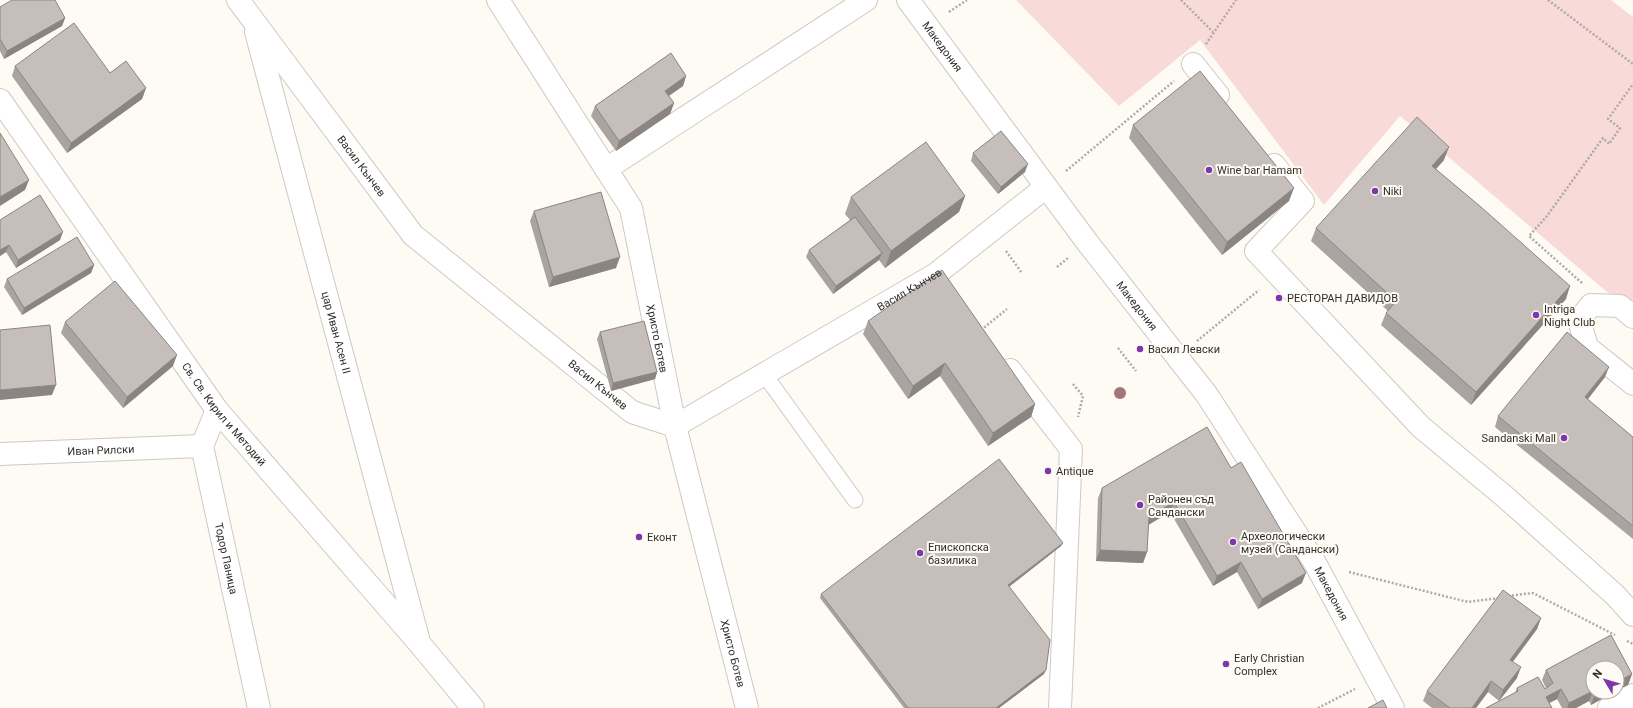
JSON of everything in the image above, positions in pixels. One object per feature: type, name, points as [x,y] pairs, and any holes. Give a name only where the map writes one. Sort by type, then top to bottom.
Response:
[{"type":"street","name":"Васил Кънчев","points":[[238,0],[413,235],[632,412],[675,426],[936,274],[1046,187]]},
{"type":"street","name":"Христо Ботев","points":[[498,0],[631,208],[675,426],[747,708]]},
{"type":"street","points":[[606,169],[866,0]]},
{"type":"street","name":"Македония","points":[[908,0],[1087,242],[1207,395],[1315,563],[1393,708]]},
{"type":"street","name":"цар Иван Асен II","points":[[254,21],[419,643]]},
{"type":"street","points":[[1194,64],[1228,108]]},
{"type":"street","name":"Св. Св. Кирил и Методий","points":[[0,100],[217,410],[419,643],[473,708]]},
{"type":"street","points":[[1263,151],[1303,201],[1256,251],[1421,427],[1504,496],[1615,594],[1633,615]]},
{"type":"street","points":[[936,274],[949,291]]},
{"type":"street","points":[[1629,373],[1588,346],[1579,320],[1591,305],[1620,306],[1633,317]]},
{"type":"street","points":[[980,331],[1071,449],[1060,708]]},
{"type":"street","points":[[202,446],[217,410]]},
{"type":"street","name":"Иван Рилски","points":[[0,454],[202,446]]},
{"type":"street","name":"Тодор Паница","points":[[202,446],[259,708]]},
{"type":"street","points":[[1609,708],[1633,694]]},
{"type":"lane","points":[[764,374],[855,500]]},
{"type":"path","points":[[1182,0],[1213,32]]},
{"type":"path","points":[[1046,187],[1194,64],[1213,32],[1236,0]]},
{"type":"path","points":[[1548,0],[1633,64]]},
{"type":"path","points":[[1607,305],[1529,236],[1547,216],[1603,138],[1609,144],[1620,128],[1608,119],[1633,84]]},
{"type":"path","points":[[1178,357],[1278,274]]},
{"type":"path","points":[[980,331],[1007,309]]},
{"type":"path","points":[[1118,348],[1136,371]]},
{"type":"path","points":[[1315,563],[1468,602],[1533,593],[1620,637]]},
{"type":"path","points":[[1626,640],[1633,644]]},
{"type":"path","points":[[1318,708],[1377,678]]},
{"type":"shaded area","points":[[1016,0],[1611,0],[1633,17],[1633,300],[1613,297],[1400,116],[1324,205],[1200,40],[1119,106]]},
{"type":"building","points":[[12,0],[55,0],[65,18],[7,51],[0,39],[0,7]]},
{"type":"building","points":[[74,23],[110,73],[126,61],[146,88],[71,143],[15,66]]},
{"type":"building","points":[[671,53],[686,76],[665,91],[674,103],[619,141],[595,106]]},
{"type":"building","name":"Wine bar Hamam","points":[[1200,71],[1294,188],[1227,242],[1133,125]]},
{"type":"building","points":[[1417,117],[1449,147],[1432,166],[1481,207],[1570,286],[1476,392],[1386,313],[1396,301],[1316,228]]},
{"type":"building","points":[[1001,131],[1028,164],[1001,187],[973,153]]},
{"type":"building","points":[[0,133],[29,180],[0,197]]},
{"type":"building","points":[[926,142],[965,196],[891,251],[851,197]]},
{"type":"building","points":[[601,192],[620,257],[553,277],[534,211]]},
{"type":"building","points":[[40,195],[63,232],[18,260],[9,245],[0,250],[0,220]]},
{"type":"building","points":[[855,217],[882,253],[836,286],[809,250]]},
{"type":"building","points":[[77,237],[94,265],[24,308],[7,279]]},
{"type":"building","points":[[942,270],[1035,404],[993,433],[945,363],[913,386],[868,321]]},
{"type":"building","points":[[115,281],[177,355],[127,397],[65,322]]},
{"type":"building","points":[[644,321],[657,372],[613,383],[600,332]]},
{"type":"building","points":[[50,325],[56,385],[0,390],[0,330]]},
{"type":"building","name":"Sandanski Mall","points":[[1567,332],[1609,367],[1585,397],[1633,437],[1633,526],[1498,416]]},
{"type":"building","points":[[1207,427],[1231,468],[1241,462],[1306,573],[1262,599],[1241,562],[1217,576],[1174,502],[1149,517],[1147,552],[1100,550],[1102,488]]},
{"type":"building","points":[[999,459],[1063,543],[1008,585],[1050,640],[1046,670],[996,708],[908,708],[821,594]]},
{"type":"building","points":[[1503,590],[1541,618],[1510,660],[1521,667],[1503,690],[1491,681],[1472,708],[1450,708],[1427,691]]},
{"type":"building","points":[[1611,635],[1624,660],[1585,660],[1585,695],[1569,703],[1561,689],[1546,697],[1552,708],[1486,708],[1518,691],[1517,688],[1538,677],[1545,689],[1553,683],[1546,670]]},
{"type":"building","points":[[1625,661],[1632,674],[1625,678]]},
{"type":"building","points":[[1383,700],[1387,708],[1368,708]]},
{"type":"place","name":"Wine bar Hamam","points":[[1209,170]]},
{"type":"place","name":"Niki","points":[[1375,191]]},
{"type":"place","name":"РЕСТОРАН ДАВИДОВ","points":[[1279,298]]},
{"type":"place","name":"Intriga Night Club","points":[[1536,315]]},
{"type":"place","name":"Васил Левски","points":[[1140,349]]},
{"type":"place","name":"Sandanski Mall","points":[[1564,438]]},
{"type":"place","name":"Antique","points":[[1048,471]]},
{"type":"place","name":"Районен съд Сандански","points":[[1140,505]]},
{"type":"place","name":"Еконт","points":[[639,537]]},
{"type":"place","name":"Археологически музей (Сандански)","points":[[1233,542]]},
{"type":"place","name":"Епископска базилика","points":[[920,553]]},
{"type":"place","name":"Early Christian Complex","points":[[1226,664]]}]
